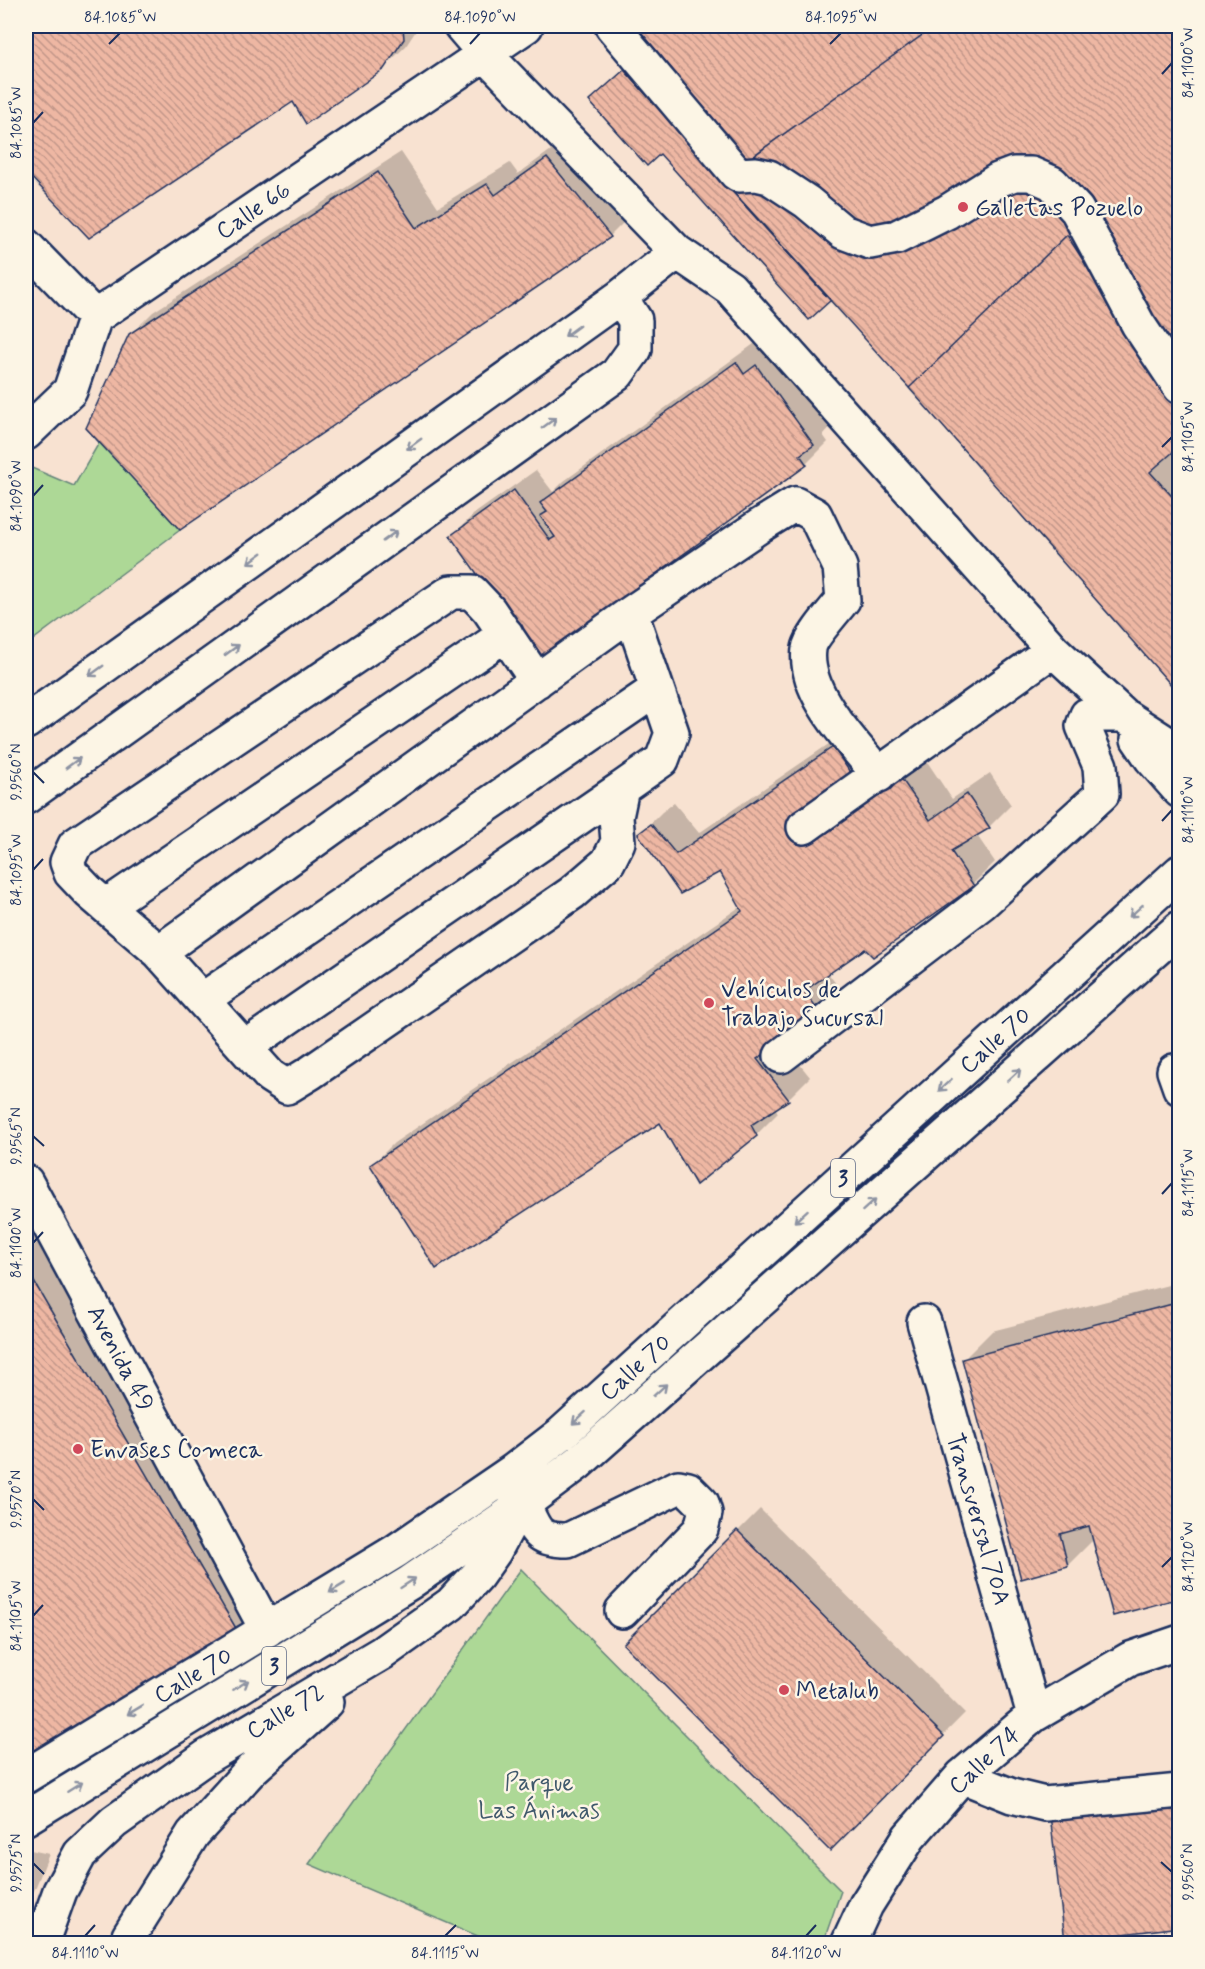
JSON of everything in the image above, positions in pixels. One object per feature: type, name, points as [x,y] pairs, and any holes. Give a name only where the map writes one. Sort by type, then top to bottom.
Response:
[{"type":"main road","points":[[461,26],[485,54],[677,252],[730,288],[1053,650],[1123,715],[1168,744],[1179,757]]},
{"type":"main road","name":"Calle 66","points":[[95,317],[526,26]]},
{"type":"main road","points":[[612,26],[736,173],[769,177],[807,202],[843,232],[855,238],[870,242],[897,237],[947,212],[998,180],[1014,174],[1030,174],[1052,183],[1077,210],[1138,324],[1179,387]]},
{"type":"main road","points":[[26,246],[95,317],[70,391],[26,433]]},
{"type":"main road","points":[[26,722],[620,297],[677,252]]},
{"type":"main road","points":[[26,797],[617,374],[635,349],[635,320],[620,297]]},
{"type":"main road","points":[[159,952],[631,613],[795,504],[816,515],[840,567],[843,600],[809,647],[810,673],[826,709],[879,774]]},
{"type":"main road","points":[[537,681],[489,610],[472,592],[451,592],[75,845],[67,862],[70,873],[159,952],[270,1076],[287,1087],[572,893],[608,862],[618,842],[616,817],[622,788]]},
{"type":"main road","points":[[245,1047],[662,760],[672,733],[631,613]]},
{"type":"main road","points":[[106,906],[506,634]]},
{"type":"main road","points":[[804,827],[1053,650]]},
{"type":"main road","points":[[201,1000],[657,689]]},
{"type":"main road","points":[[781,1056],[982,903],[1102,794],[1100,766],[1083,726],[1087,715],[1123,715]]},
{"type":"main road","points":[[1123,715],[1151,758],[1179,791]]},
{"type":"main road","name":"Calle 70","points":[[26,1776],[396,1551],[502,1479],[561,1434],[1179,872]]},
{"type":"main road","name":"Calle 70","points":[[26,1818],[409,1583],[521,1506],[578,1463],[1179,928]]},
{"type":"main road","name":"Avenida 49","points":[[26,1182],[267,1630]]},
{"type":"main road","name":"Transversal 70A","points":[[924,1322],[1034,1715]]},
{"type":"main road","points":[[502,1479],[538,1533],[550,1540],[568,1540],[678,1487],[688,1489],[702,1503],[705,1513],[701,1529],[622,1611]]},
{"type":"main road","name":"Calle 72","points":[[41,1944],[60,1891],[80,1854],[114,1822],[206,1757],[382,1653],[451,1604],[477,1576],[521,1506]]},
{"type":"main road","name":"Calle 74","points":[[848,1944],[866,1905],[909,1838],[962,1776],[1034,1715],[1130,1659],[1179,1642]]},
{"type":"main road","points":[[127,1944],[129,1936],[193,1834],[252,1769],[382,1653]]},
{"type":"main road","points":[[962,1776],[1012,1796],[1045,1804],[1179,1791]]},
{"type":"green space","points":[[100,441],[180,530],[26,645],[26,468],[27,466],[74,486]]},
{"type":"green space","name":"Parque Las Ánimas","points":[[521,1569],[841,1891],[823,1943],[494,1943],[309,1864]]},
{"type":"building","points":[[26,26],[403,26],[404,39],[384,69],[306,124],[293,102],[89,238],[26,172]]},
{"type":"building","points":[[636,26],[935,26],[747,160]]},
{"type":"building","name":"Galletas Pozuelo","points":[[935,26],[1180,26],[1180,414],[1067,235],[909,388],[721,179]]},
{"type":"building","points":[[624,70],[831,300],[809,320],[660,154],[647,166],[589,101]]},
{"type":"building","points":[[547,158],[611,237],[180,530],[86,428],[129,334],[378,172],[416,228],[487,184],[495,195]]},
{"type":"building","points":[[1067,235],[1180,414],[1180,446],[1150,472],[1180,505],[1180,695],[909,388]]},
{"type":"building","points":[[736,362],[744,374],[756,365],[814,445],[800,455],[807,465],[538,659],[450,536],[514,490],[550,540],[555,537],[540,516],[547,512],[540,503]]},
{"type":"building","name":"Vehículos de Trabajo Sucursal","points":[[833,747],[854,778],[804,842],[901,778],[930,820],[967,794],[990,828],[951,851],[974,886],[873,957],[865,949],[804,991],[821,1015],[757,1059],[789,1100],[751,1125],[757,1136],[696,1185],[660,1123],[436,1269],[370,1165],[742,911],[720,872],[680,894],[638,834],[651,824],[676,854]]},
{"type":"building","name":"Envases Comeca","points":[[26,1268],[237,1630],[26,1755]]},
{"type":"building","points":[[1180,1302],[1180,1598],[1113,1616],[1089,1526],[1060,1534],[1068,1566],[1021,1579],[962,1359]]},
{"type":"building","name":"Metalub","points":[[737,1530],[944,1736],[830,1851],[623,1644]]},
{"type":"building","points":[[1180,1799],[1180,1927],[1065,1941],[1050,1815]]},
{"type":"place","name":"Galletas Pozuelo","points":[[963,207]]},
{"type":"place","name":"Vehículos de Trabajo Sucursal","points":[[709,1003]]},
{"type":"place","name":"Envases Comeca","points":[[78,1449]]},
{"type":"place","name":"Metalub","points":[[784,1690]]}]
